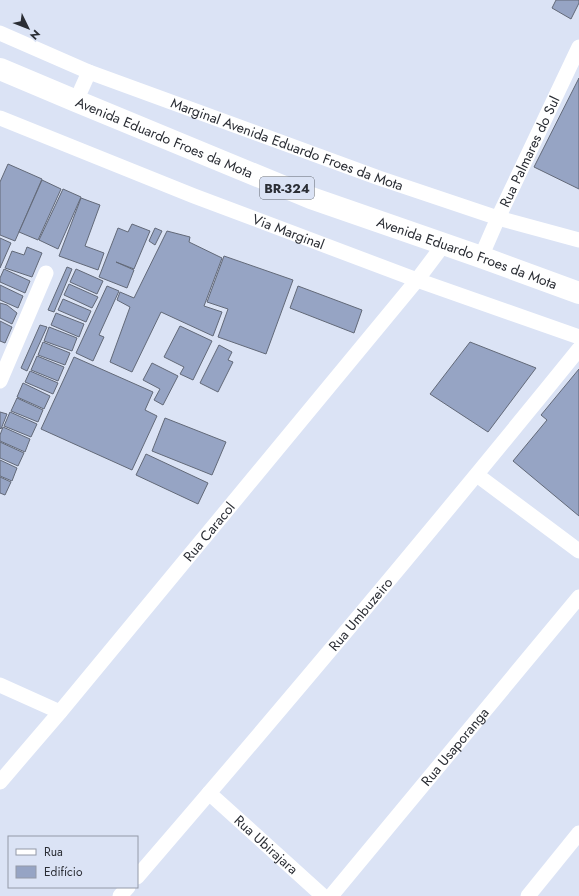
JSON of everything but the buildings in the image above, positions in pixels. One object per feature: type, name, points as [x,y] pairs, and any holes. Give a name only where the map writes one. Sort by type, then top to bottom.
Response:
[{"type":"highway","name":"Avenida Eduardo Froes da Mota","points":[[0,69],[311,198],[579,293]]},
{"type":"street","name":"Marginal Avenida Eduardo Froes da Mota","points":[[0,33],[89,72],[379,178],[498,218],[579,240]]},
{"type":"street","name":"Rua Palmares do Sul","points":[[481,257],[579,47]]},
{"type":"street","points":[[76,101],[89,72]]},
{"type":"street","name":"Via Marginal","points":[[0,118],[194,196],[417,280],[579,337]]},
{"type":"street","name":"Rua Caracol","points":[[0,782],[60,712],[417,280],[444,244]]},
{"type":"street","points":[[0,381],[46,273]]},
{"type":"street","name":"Rua Umbuzeiro","points":[[138,875],[209,793],[477,475],[579,349]]},
{"type":"street","points":[[477,475],[579,551]]},
{"type":"street","name":"Rua Usaporanga","points":[[331,896],[579,597]]},
{"type":"street","points":[[0,685],[60,712]]},
{"type":"street","name":"Rua Ubirajara","points":[[209,793],[323,896]]},
{"type":"street","points":[[528,896],[579,833]]},
{"type":"street","points":[[120,896],[127,888]]}]
